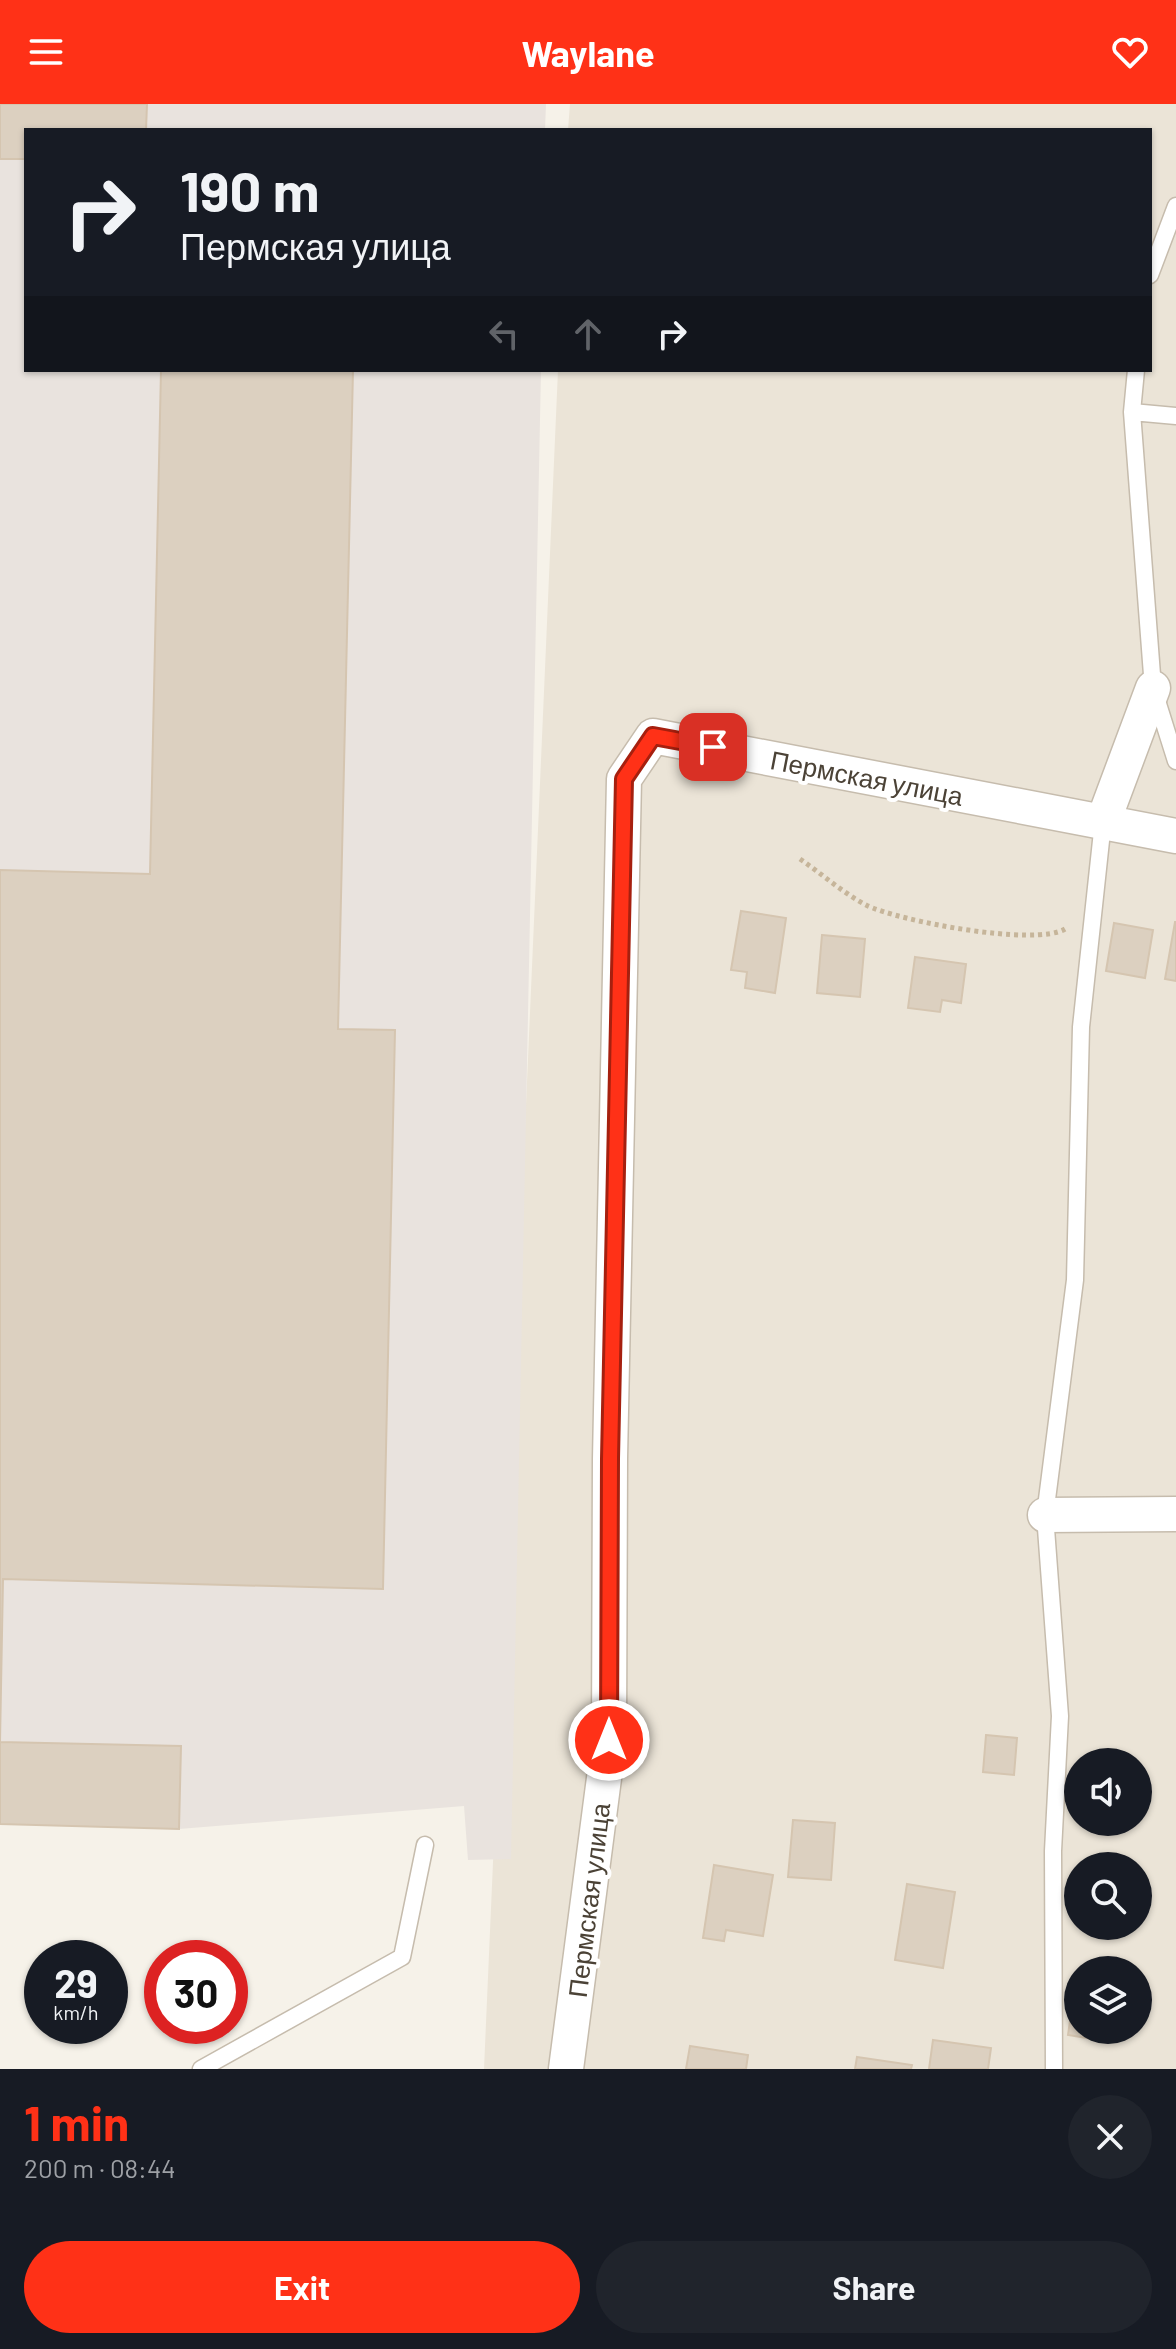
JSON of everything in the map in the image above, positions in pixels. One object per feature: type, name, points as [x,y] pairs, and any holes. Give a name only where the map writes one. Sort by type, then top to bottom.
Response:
[{"type":"street","points":[[1103,822],[1153,688]]},
{"type":"street","name":"Пермская улица","points":[[566,2069],[609,1740],[610,1443],[624,779],[653,736],[1176,836]]},
{"type":"street","points":[[1045,1515],[1176,1514]]},
{"type":"lane","points":[[1152,270],[1176,206]]},
{"type":"lane","points":[[1136,372],[1132,412],[1153,688],[1176,761]]},
{"type":"lane","points":[[1132,412],[1176,416]]},
{"type":"lane","points":[[1054,2069],[1053,1851],[1060,1716],[1045,1515],[1075,1280],[1081,1027],[1103,822]]},
{"type":"lane","points":[[201,2069],[402,1957],[425,1845]]},
{"type":"path","points":[[800,859],[865,905],[903,919],[1028,934],[1058,933],[1093,911]]},
{"type":"shaded area","points":[[0,104],[546,104],[545,128],[24,128],[24,372],[541,372],[511,1859],[468,1860],[464,1806],[179,1829],[0,1824]]},
{"type":"shaded area","points":[[570,104],[1176,104],[1176,2069],[484,2069],[558,372],[1152,372],[1152,128],[568,128]]},
{"type":"building","points":[[0,104],[147,104],[146,128],[24,128],[24,159],[0,159]]},
{"type":"building","points":[[161,372],[353,372],[338,1029],[395,1030],[383,1589],[3,1579],[0,1742],[0,870],[150,874]]},
{"type":"building","points":[[741,911],[786,918],[775,993],[745,988],[747,972],[731,970]]},
{"type":"building","points":[[1176,922],[1176,981],[1165,979]]},
{"type":"building","points":[[1114,923],[1153,930],[1145,978],[1106,971]]},
{"type":"building","points":[[822,935],[865,939],[860,997],[817,993]]},
{"type":"building","points":[[915,957],[966,964],[961,1003],[942,1000],[940,1012],[908,1008]]},
{"type":"building","points":[[986,1735],[1017,1738],[1014,1775],[983,1772]]},
{"type":"building","points":[[0,1742],[181,1746],[179,1829],[0,1824]]},
{"type":"building","points":[[793,1820],[835,1823],[831,1880],[788,1877]]},
{"type":"building","points":[[714,1865],[773,1875],[763,1936],[726,1930],[724,1941],[703,1938]]},
{"type":"building","points":[[907,1884],[955,1892],[943,1968],[895,1960]]},
{"type":"building","points":[[933,2040],[991,2048],[988,2069],[929,2069]]},
{"type":"building","points":[[690,2046],[748,2055],[746,2069],[686,2069]]},
{"type":"building","points":[[857,2057],[912,2065],[911,2069],[855,2069]]},
{"type":"route","points":[[609,1740],[610,1459],[624,779],[653,736],[713,747]]}]
